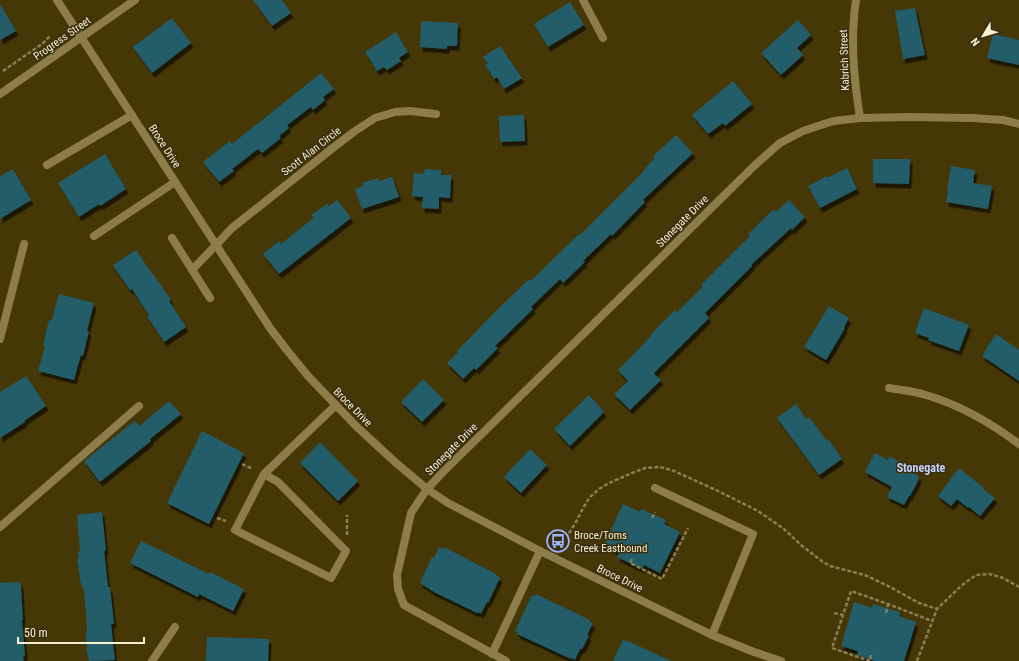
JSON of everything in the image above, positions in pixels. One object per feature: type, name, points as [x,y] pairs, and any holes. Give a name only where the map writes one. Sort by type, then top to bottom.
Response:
[{"type":"street","name":"Broce Drive","points":[[57,0],[270,328],[308,376],[375,444],[427,489],[448,503],[540,551],[712,635],[781,661]]},
{"type":"street","name":"Progress Street","points":[[0,94],[135,0]]},
{"type":"street","points":[[583,0],[604,38]]},
{"type":"street","name":"Kabrich Street","points":[[856,0],[853,19],[853,52],[854,75],[860,118]]},
{"type":"street","name":"Scott Alan Circle","points":[[192,270],[232,228],[328,151],[375,118],[395,112],[410,111],[436,114]]},
{"type":"street","points":[[47,165],[132,115]]},
{"type":"street","name":"Stonegate Drive","points":[[506,661],[404,605],[398,589],[397,576],[411,514],[427,489],[444,471],[748,171],[780,143],[814,127],[834,121],[860,118],[910,116],[972,118],[1003,120],[1019,124]]},
{"type":"street","points":[[94,236],[175,182]]},
{"type":"street","points":[[172,238],[210,298]]},
{"type":"street","points":[[0,339],[24,244]]},
{"type":"street","points":[[889,388],[925,394],[952,404],[975,415],[1019,444]]},
{"type":"street","points":[[264,474],[278,482],[346,551],[330,578],[235,530],[264,474],[336,405]]},
{"type":"street","points":[[0,527],[139,406]]},
{"type":"street","points":[[655,488],[753,534],[712,635]]},
{"type":"street","points":[[492,654],[540,551]]},
{"type":"street","points":[[152,661],[176,627]]},
{"type":"path","points":[[3,71],[42,44],[50,36]]},
{"type":"path","points":[[652,518],[655,512]]},
{"type":"path","points":[[632,559],[630,564],[662,579],[688,528]]},
{"type":"path","points":[[676,551],[681,554]]},
{"type":"path","points":[[917,661],[937,609],[961,586],[976,575],[990,574],[1003,578],[1019,587]]},
{"type":"path","points":[[871,655],[870,661],[832,648],[851,591],[932,621]]},
{"type":"path","points":[[886,613],[888,604]]},
{"type":"path","points":[[834,613],[843,616]]},
{"type":"building","points":[[253,0],[282,0],[291,13],[272,26]]},
{"type":"building","points":[[570,2],[584,25],[548,47],[534,24]]},
{"type":"building","points":[[0,4],[16,31],[0,40]]},
{"type":"building","points":[[915,8],[925,55],[903,59],[895,11]]},
{"type":"building","points":[[172,18],[191,43],[152,73],[133,47]]},
{"type":"building","points":[[798,20],[811,35],[797,48],[803,55],[781,75],[761,53]]},
{"type":"building","points":[[421,21],[458,23],[457,46],[447,46],[447,49],[420,47]]},
{"type":"building","points":[[396,32],[408,52],[399,58],[401,61],[387,70],[384,67],[377,71],[365,52]]},
{"type":"building","points":[[993,34],[1019,40],[1019,65],[987,58]]},
{"type":"building","points":[[500,46],[522,78],[504,89],[497,77],[494,79],[485,65],[488,64],[483,57]]},
{"type":"building","points":[[321,73],[334,89],[323,97],[325,100],[313,110],[311,107],[287,125],[289,128],[279,136],[281,138],[262,153],[258,149],[232,169],[234,171],[219,182],[203,162],[230,141],[232,144]]},
{"type":"building","points":[[733,81],[752,104],[725,126],[723,123],[708,134],[692,115]]},
{"type":"building","points":[[524,115],[525,141],[500,142],[499,116]]},
{"type":"building","points":[[676,135],[693,153],[643,200],[645,202],[612,236],[611,234],[583,261],[585,262],[563,283],[560,279],[531,307],[533,309],[495,346],[498,348],[476,370],[474,368],[463,379],[447,363],[458,352],[457,351],[529,279],[531,281],[579,234],[580,235],[645,170],[644,169],[655,158],[653,156]]},
{"type":"building","points":[[105,154],[126,189],[100,206],[99,204],[79,217],[58,183]]},
{"type":"building","points":[[873,159],[910,159],[909,184],[873,183]]},
{"type":"building","points":[[951,166],[975,170],[973,183],[992,186],[988,209],[946,202]]},
{"type":"building","points":[[847,168],[857,189],[820,208],[808,186]]},
{"type":"building","points":[[13,169],[31,200],[0,219],[0,176]]},
{"type":"building","points":[[425,169],[441,170],[441,175],[451,175],[450,198],[439,197],[439,209],[422,208],[423,197],[412,196],[414,173],[424,174]]},
{"type":"building","points":[[392,177],[399,197],[362,209],[355,189],[363,186],[362,183],[378,178],[379,181]]},
{"type":"building","points":[[337,200],[351,218],[279,274],[263,254],[279,241],[281,244],[314,218],[311,215],[327,204],[329,206]]},
{"type":"building","points":[[789,200],[805,217],[751,265],[752,266],[705,313],[709,318],[655,372],[654,374],[661,380],[630,410],[614,394],[628,381],[618,370],[675,310],[677,312],[703,287],[701,285],[750,236],[748,234],[774,209],[776,212]]},
{"type":"building","points":[[136,250],[171,300],[169,301],[186,327],[164,342],[132,289],[130,290],[113,265]]},
{"type":"building","points":[[59,294],[94,303],[83,356],[81,355],[74,380],[38,371],[45,346],[43,345],[49,320],[52,320]]},
{"type":"building","points":[[829,306],[849,318],[844,327],[845,328],[826,360],[804,347]]},
{"type":"building","points":[[924,308],[969,325],[959,351],[928,340],[929,338],[915,333]]},
{"type":"building","points":[[996,334],[1019,350],[1019,381],[982,356]]},
{"type":"building","points":[[26,376],[46,406],[0,438],[0,392]]},
{"type":"building","points":[[423,379],[444,400],[422,422],[401,402]]},
{"type":"building","points":[[589,395],[604,412],[570,446],[554,429]]},
{"type":"building","points":[[169,401],[181,414],[150,439],[151,441],[100,482],[84,461],[135,421],[139,426]]},
{"type":"building","points":[[796,404],[806,419],[809,417],[827,441],[829,440],[842,459],[819,475],[777,418]]},
{"type":"building","points":[[202,431],[244,453],[209,524],[167,503]]},
{"type":"building","points":[[320,442],[358,481],[338,501],[300,463]]},
{"type":"building","points":[[530,449],[547,465],[521,493],[504,477]]},
{"type":"building","points":[[875,453],[888,460],[889,456],[907,466],[906,469],[919,476],[919,479],[904,505],[887,497],[892,487],[865,472]]},
{"type":"building","points":[[959,468],[995,498],[980,516],[957,499],[951,506],[938,496]]},
{"type":"building","points":[[623,504],[640,512],[641,509],[666,520],[664,524],[680,532],[660,573],[644,565],[642,569],[617,557],[619,553],[604,545]]},
{"type":"building","points":[[102,512],[106,551],[104,550],[114,624],[111,624],[115,660],[89,661],[87,651],[84,589],[83,590],[81,585],[77,558],[79,558],[78,552],[80,552],[77,515]]},
{"type":"building","points":[[141,541],[244,589],[233,611],[199,594],[198,597],[130,563]]},
{"type":"building","points":[[439,547],[443,549],[444,547],[496,574],[500,578],[481,614],[434,592],[420,583],[432,557],[434,558]]},
{"type":"building","points":[[20,582],[25,656],[23,657],[24,661],[0,661],[0,583]]},
{"type":"building","points":[[536,594],[590,620],[589,622],[593,623],[587,635],[589,636],[582,649],[580,649],[575,660],[517,634],[518,632],[515,631],[532,595],[535,596]]},
{"type":"building","points":[[854,602],[872,608],[873,604],[900,612],[899,616],[916,622],[904,661],[875,661],[857,655],[858,651],[841,646]]},
{"type":"building","points":[[207,637],[269,639],[268,661],[206,661]]},
{"type":"building","points":[[623,640],[628,641],[671,661],[613,661]]},
{"type":"place","name":"Broce/Toms Creek Eastbound","points":[[558,541]]},
{"type":"district","name":"Stonegate","points":[[921,468]]}]
